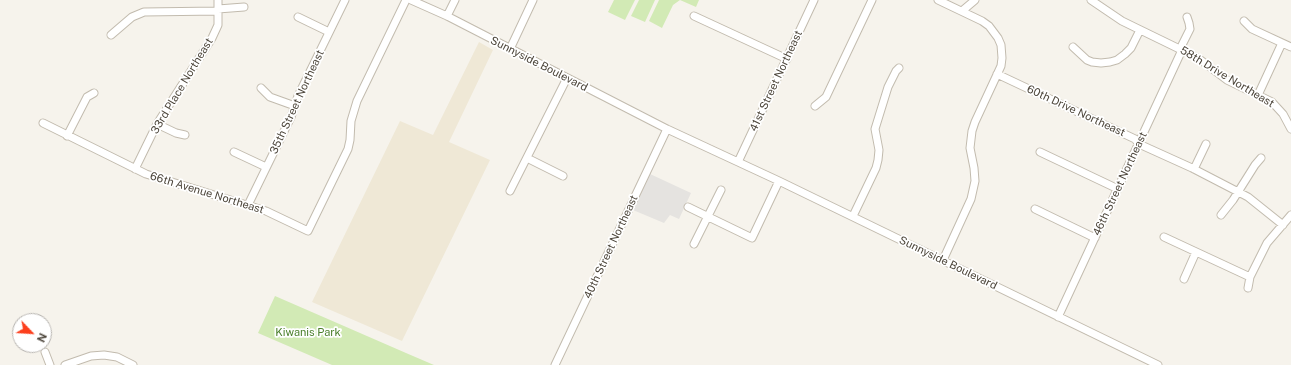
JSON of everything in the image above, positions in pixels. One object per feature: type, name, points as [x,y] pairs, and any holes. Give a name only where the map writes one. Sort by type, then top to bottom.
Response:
[{"type":"street","name":"33rd Place Northeast","points":[[135,169],[158,124],[212,38],[218,25],[218,0]]},
{"type":"street","name":"35th Street Northeast","points":[[248,205],[291,117],[298,96],[345,0]]},
{"type":"street","name":"66th Avenue Northeast","points":[[43,123],[156,178],[266,211],[308,231],[348,149],[351,121],[357,101],[406,0]]},
{"type":"street","name":"Sunnyside Boulevard","points":[[411,0],[447,16],[667,129],[853,216],[1158,365]]},
{"type":"street","points":[[447,16],[455,0]]},
{"type":"street","points":[[510,49],[533,0]]},
{"type":"street","name":"41st Street Northeast","points":[[738,162],[814,0]]},
{"type":"street","points":[[815,106],[826,97],[872,0]]},
{"type":"street","points":[[938,0],[989,26],[998,38],[1001,45],[1002,58],[1001,66],[972,131],[970,148],[975,181],[971,199],[943,260]]},
{"type":"street","points":[[962,11],[976,0]]},
{"type":"street","name":"58th Drive Northeast","points":[[1091,0],[1122,21],[1198,58],[1227,80],[1272,102],[1279,108],[1289,123],[1291,129]]},
{"type":"street","points":[[111,35],[132,17],[144,12],[218,10],[244,7]]},
{"type":"street","points":[[694,16],[787,59]]},
{"type":"street","points":[[298,17],[329,32]]},
{"type":"street","name":"46th Street Northeast","points":[[1058,317],[1181,50],[1190,29],[1190,23],[1187,18]]},
{"type":"street","points":[[1244,21],[1252,29],[1291,47]]},
{"type":"street","points":[[1073,47],[1083,57],[1092,62],[1110,62],[1117,60],[1126,54],[1131,48],[1140,30]]},
{"type":"street","points":[[1258,95],[1282,43]]},
{"type":"street","points":[[853,216],[876,168],[878,150],[875,129],[888,87],[899,68]]},
{"type":"street","name":"60th Drive Northeast","points":[[997,74],[1135,139],[1139,144],[1194,169],[1239,192],[1248,197],[1283,225]]},
{"type":"street","points":[[510,191],[566,78]]},
{"type":"street","points":[[261,88],[270,97],[295,106]]},
{"type":"street","points":[[67,136],[87,97],[94,93]]},
{"type":"street","points":[[158,124],[176,133],[185,135]]},
{"type":"street","name":"40th Street Northeast","points":[[556,365],[667,129]]},
{"type":"street","points":[[1194,169],[1206,144]]},
{"type":"street","points":[[234,152],[266,168]]},
{"type":"street","points":[[1040,152],[1118,189]]},
{"type":"street","points":[[527,158],[563,176]]},
{"type":"street","points":[[1221,215],[1239,192],[1255,165],[1261,158]]},
{"type":"street","points":[[688,207],[752,238],[778,181]]},
{"type":"street","points":[[694,244],[721,190]]},
{"type":"street","points":[[1034,209],[1095,238]]},
{"type":"street","points":[[1248,288],[1250,277],[1268,242],[1291,215]]},
{"type":"street","points":[[1164,237],[1250,277]]},
{"type":"street","points":[[1184,279],[1196,252]]},
{"type":"street","points":[[45,353],[50,365]]},
{"type":"street","points":[[65,365],[91,356],[104,355],[117,357],[133,365]]},
{"type":"shaded area","points":[[479,42],[493,50],[449,142],[490,160],[402,341],[312,302],[400,121],[433,135]]},
{"type":"shaded area","points":[[650,174],[691,193],[679,219],[670,215],[664,223],[633,210]]},
{"type":"green space","points":[[614,0],[635,0],[625,20],[608,12]]},
{"type":"green space","points":[[639,0],[655,0],[645,22],[631,16]]},
{"type":"green space","points":[[659,0],[680,0],[673,5],[662,28],[649,21]]},
{"type":"green space","points":[[680,0],[699,0],[696,7]]},
{"type":"green space","name":"Kiwanis Park","points":[[275,296],[434,365],[332,365],[258,333]]}]
